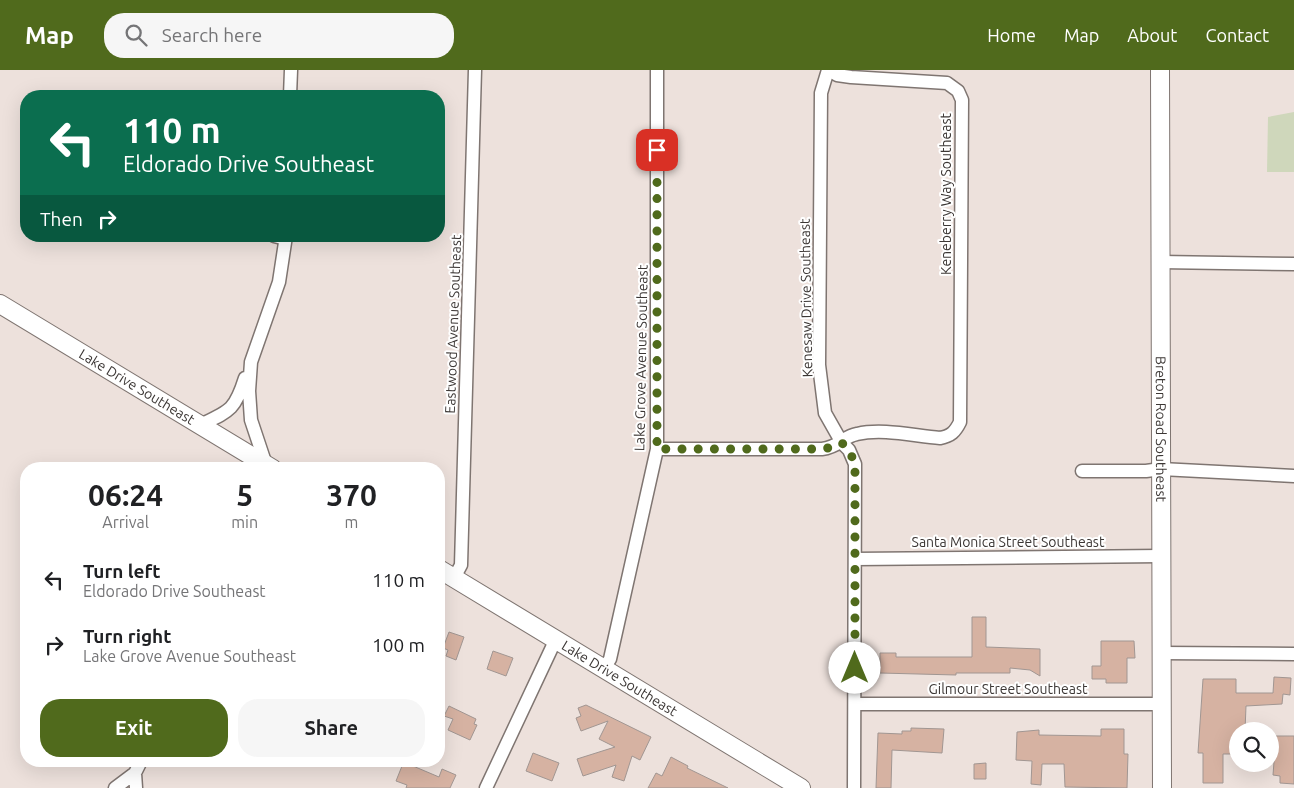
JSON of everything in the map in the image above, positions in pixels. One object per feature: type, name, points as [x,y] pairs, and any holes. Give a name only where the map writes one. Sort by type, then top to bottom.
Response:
[{"type":"main road","name":"Breton Road Southeast","points":[[1160,70],[1162,788]]},
{"type":"main road","name":"Lake Drive Southeast","points":[[0,304],[261,462]]},
{"type":"main road","name":"Lake Drive Southeast","points":[[446,573],[555,641],[801,788]]},
{"type":"street","points":[[290,90],[291,70]]},
{"type":"street","name":"Eastwood Avenue Southeast","points":[[446,573],[461,565],[475,70]]},
{"type":"street","name":"Lake Grove Avenue Southeast","points":[[604,669],[610,658],[657,449],[657,70]]},
{"type":"street","name":"Keneberry Way Southeast","points":[[828,70],[852,77],[947,83],[958,90],[962,100],[960,422],[950,436],[940,438],[863,433],[855,434],[842,443]]},
{"type":"street","name":"Kenesaw Drive Southeast","points":[[828,70],[821,93],[819,365],[826,413],[842,443],[849,450],[855,464],[854,788]]},
{"type":"street","points":[[200,425],[223,414],[237,403],[279,282],[282,242]]},
{"type":"street","points":[[1160,262],[1294,264]]},
{"type":"street","points":[[251,362],[248,391],[251,420],[267,462]]},
{"type":"street","points":[[657,449],[822,449],[842,443]]},
{"type":"street","points":[[1082,471],[1146,472],[1160,469],[1294,476]]},
{"type":"street","name":"Santa Monica Street Southeast","points":[[855,558],[1161,556]]},
{"type":"street","points":[[486,788],[555,641]]},
{"type":"street","points":[[1161,653],[1294,654]]},
{"type":"street","name":"Gilmour Street Southeast","points":[[855,704],[1162,704]]},
{"type":"street","points":[[115,788],[138,767]]},
{"type":"street","points":[[136,788],[138,767]]},
{"type":"green space","points":[[1294,112],[1294,172],[1267,172],[1268,117]]},
{"type":"building","points":[[972,617],[986,617],[986,647],[1040,649],[1040,676],[1030,670],[1010,668],[1010,673],[956,673],[956,675],[880,673],[880,653],[896,653],[896,657],[972,657]]},
{"type":"building","points":[[449,632],[464,637],[456,660],[446,656],[448,650],[445,649]]},
{"type":"building","points":[[1101,641],[1134,641],[1135,658],[1127,658],[1127,683],[1106,683],[1106,679],[1092,679],[1092,666],[1101,666]]},
{"type":"building","points":[[493,651],[513,658],[506,676],[487,669]]},
{"type":"building","points":[[1274,677],[1291,678],[1290,695],[1283,694],[1282,704],[1246,706],[1245,722],[1229,722],[1229,754],[1223,754],[1223,783],[1203,783],[1203,753],[1198,753],[1203,679],[1236,679],[1236,693],[1273,693]]},
{"type":"building","points":[[586,705],[651,737],[640,760],[632,756],[624,781],[612,777],[616,765],[583,776],[577,759],[615,747],[599,739],[608,721],[581,731],[576,718],[581,716],[578,708]]},
{"type":"building","points":[[449,706],[476,719],[474,724],[477,725],[470,740],[448,730],[453,719],[445,716]]},
{"type":"building","points":[[911,728],[944,729],[942,753],[892,750],[891,788],[876,788],[878,733],[902,734],[902,731],[911,731]]},
{"type":"building","points":[[1101,729],[1124,729],[1124,754],[1128,754],[1127,788],[1065,787],[1064,764],[1042,764],[1041,785],[1031,784],[1032,761],[1016,760],[1017,732],[1039,730],[1039,735],[1101,736]]},
{"type":"building","points":[[1279,736],[1294,736],[1294,784],[1280,783],[1280,776],[1273,775],[1273,772],[1279,772]]},
{"type":"building","points":[[533,753],[559,763],[552,781],[526,771]]},
{"type":"building","points":[[671,757],[688,766],[687,768],[728,788],[648,788],[656,773],[662,776]]},
{"type":"building","points":[[986,763],[986,779],[974,779],[974,764]]},
{"type":"building","points":[[402,767],[415,767],[439,777],[442,769],[456,775],[450,788],[406,788],[407,785],[396,781]]},
{"type":"route","points":[[657,150],[657,449],[822,449],[842,443],[849,450],[855,464],[855,668]]}]
